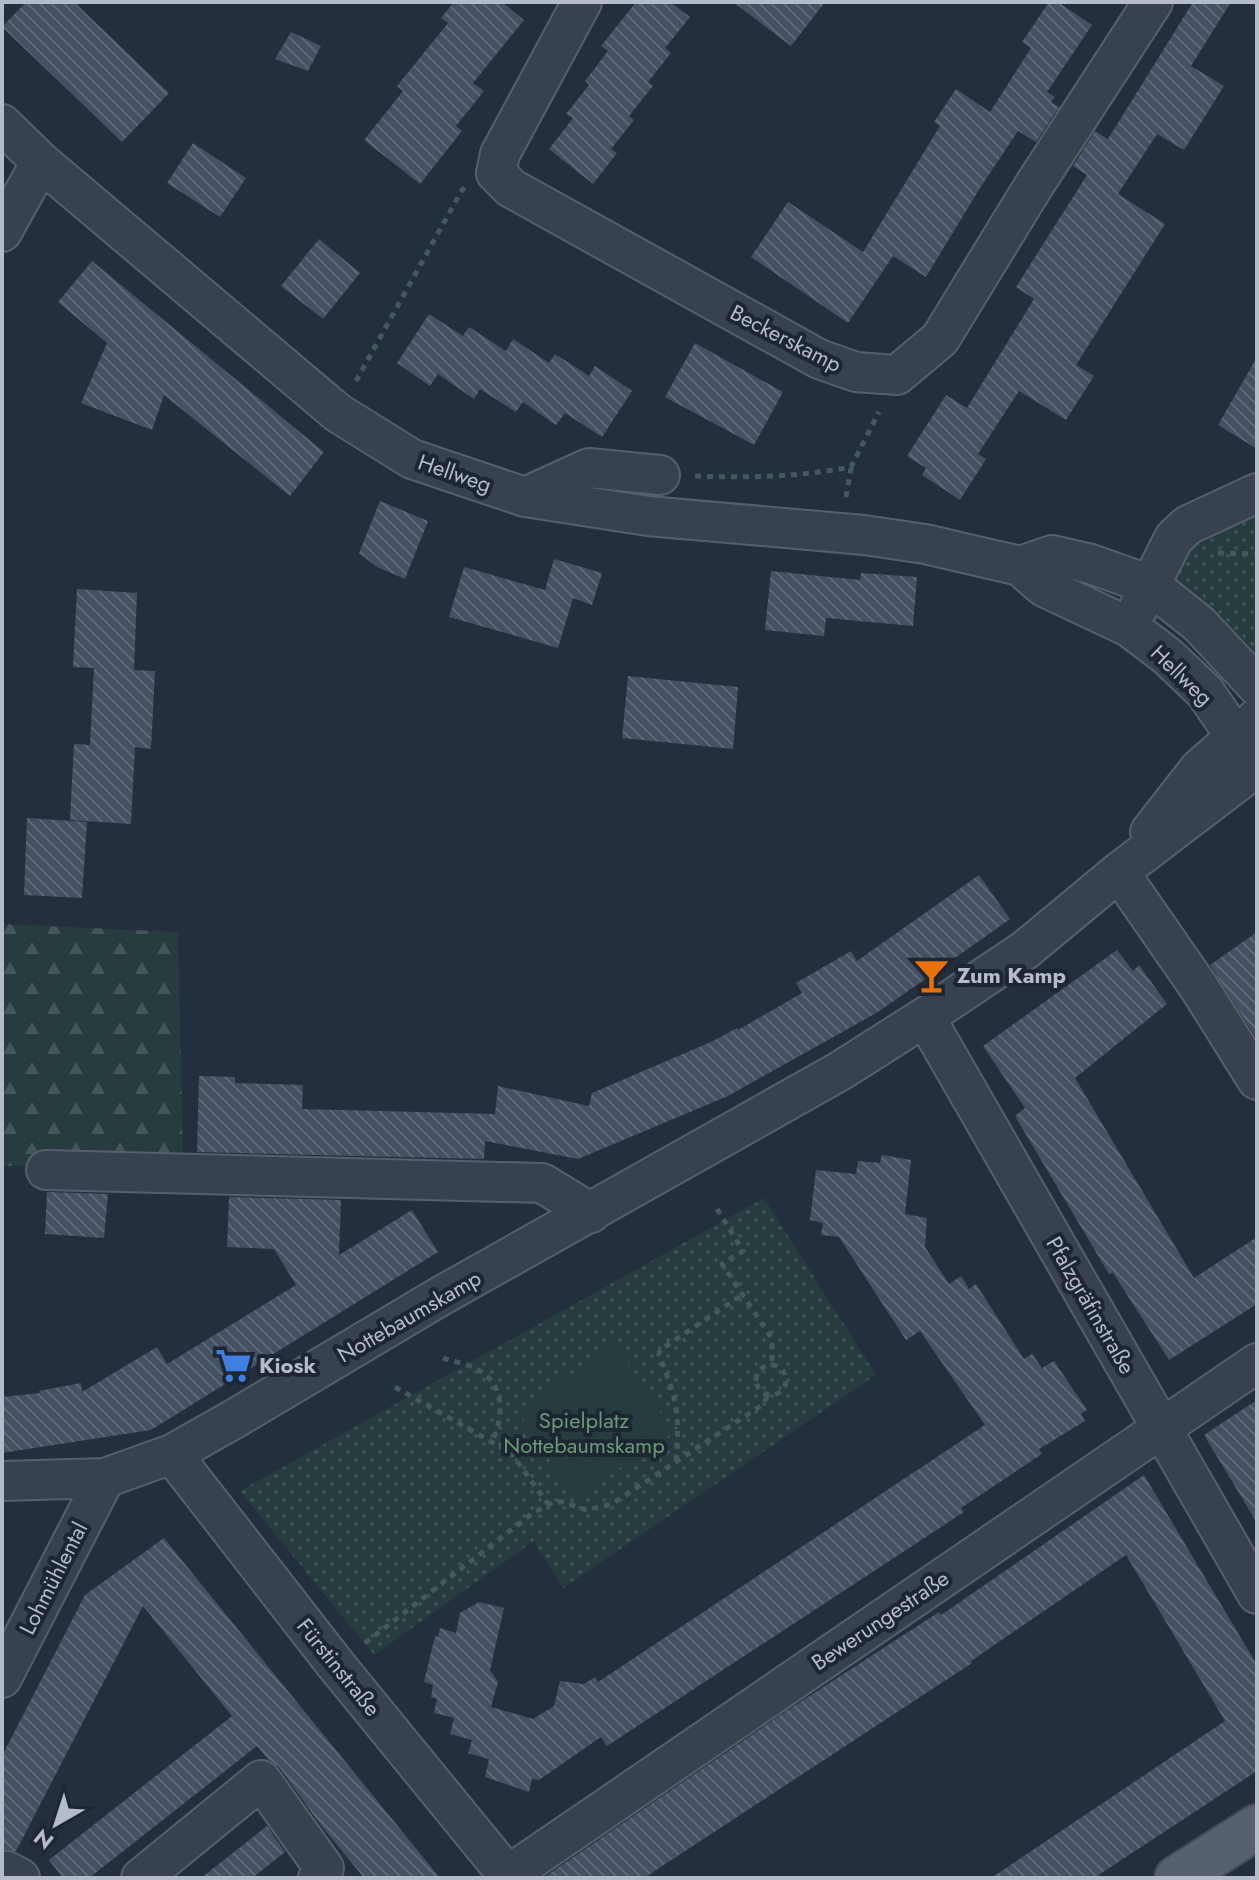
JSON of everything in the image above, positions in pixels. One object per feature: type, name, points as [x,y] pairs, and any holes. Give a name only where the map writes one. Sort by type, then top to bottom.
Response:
[{"type":"main road","points":[[1177,1878],[1257,1827]]},
{"type":"street","points":[[496,173],[500,154],[582,2]]},
{"type":"street","points":[[897,375],[940,339],[1033,187],[1153,2]]},
{"type":"street","name":"Hellweg","points":[[2,124],[41,162],[338,413],[412,459],[525,497],[648,516],[864,535],[925,544],[1020,566],[1044,587],[1129,627],[1167,656],[1205,692],[1252,747]]},
{"type":"street","points":[[2,232],[41,162]]},
{"type":"street","name":"Beckerskamp","points":[[496,173],[511,188],[819,359],[856,372],[897,375]]},
{"type":"street","points":[[525,497],[589,468],[660,475]]},
{"type":"street","points":[[1129,627],[1174,538],[1188,525],[1257,493]]},
{"type":"street","name":"Hellweg","points":[[1020,566],[1052,555],[1091,564],[1150,585],[1199,624],[1257,686]]},
{"type":"street","name":"Nottebaumskamp","points":[[2,1481],[105,1478],[172,1454],[439,1297],[840,1071],[1025,950],[1119,872],[1199,769],[1252,747]]},
{"type":"street","points":[[1119,872],[1200,989],[1257,1080]]},
{"type":"street","name":"Pfalzgräfinstraße","points":[[925,1017],[1257,1594]]},
{"type":"street","points":[[46,1170],[542,1183],[591,1213]]},
{"type":"street","name":"Bewerungestraße","points":[[507,1877],[1257,1363]]},
{"type":"street","name":"Fürstinstraße","points":[[172,1454],[336,1665],[507,1877]]},
{"type":"street","name":"Lohmühlental","points":[[2,1678],[105,1478]]},
{"type":"street","points":[[141,1878],[261,1780],[324,1868],[318,1878]]},
{"type":"path","points":[[338,413],[462,190],[496,173]]},
{"type":"path","points":[[660,475],[744,478],[815,474],[851,467],[897,375]]},
{"type":"path","points":[[717,1209],[743,1251],[722,1264],[772,1341],[772,1365]]},
{"type":"path","points":[[676,1462],[680,1423],[660,1350],[742,1295]]},
{"type":"path","points":[[443,1358],[481,1371],[492,1383],[500,1400],[501,1418],[492,1442]]},
{"type":"path","points":[[772,1365],[784,1372],[787,1382],[778,1394],[768,1395],[760,1390],[756,1381],[762,1368],[772,1365]]},
{"type":"path","points":[[395,1387],[492,1442],[518,1461],[548,1504]]},
{"type":"path","points":[[336,1665],[429,1596],[518,1523],[548,1504],[563,1502],[586,1510],[598,1509],[629,1493],[762,1405],[768,1395]]},
{"type":"green space","points":[[1257,498],[1257,682],[1154,584],[1166,554]]},
{"type":"green space","points":[[2,924],[178,932],[183,1163],[2,1166]]},
{"type":"green space","name":"Spielplatz Nottebaumskamp","points":[[764,1198],[876,1375],[563,1588],[534,1541],[374,1655],[240,1491]]},
{"type":"green space","points":[[616,1344],[674,1432],[574,1498],[517,1410]]},
{"type":"building","points":[[26,2],[74,2],[169,93],[122,142],[2,27]]},
{"type":"building","points":[[454,2],[502,2],[524,20],[473,83],[484,91],[456,126],[462,131],[420,184],[364,140],[403,91],[397,86],[448,23],[441,18]]},
{"type":"building","points":[[636,2],[670,2],[690,17],[665,48],[671,53],[648,82],[653,86],[629,116],[634,120],[611,149],[617,153],[593,184],[549,149],[573,118],[566,114],[589,85],[585,81],[608,51],[601,46]]},
{"type":"building","points":[[733,2],[825,2],[791,46]]},
{"type":"building","points":[[1049,2],[1058,2],[1092,25],[1047,92],[1055,97],[1051,102],[1059,107],[1036,142],[1018,131],[926,277],[893,256],[848,323],[751,257],[788,202],[863,252],[940,126],[934,122],[956,89],[990,112],[1031,48],[1022,42]]},
{"type":"building","points":[[1193,2],[1231,2],[1191,66],[1224,86],[1184,150],[1157,134],[1118,194],[1165,224],[1076,365],[1094,376],[1066,420],[1019,391],[978,454],[986,459],[960,500],[922,475],[926,468],[907,456],[946,395],[967,408],[1034,299],[1016,287],[1087,175],[1073,166],[1095,131],[1108,139]]},
{"type":"building","points":[[291,32],[321,46],[308,71],[275,59]]},
{"type":"building","points":[[193,143],[246,178],[220,217],[167,183]]},
{"type":"building","points":[[319,239],[360,273],[323,319],[281,286]]},
{"type":"building","points":[[92,261],[324,452],[290,496],[164,395],[152,430],[81,403],[107,343],[58,302]]},
{"type":"building","points":[[429,314],[463,336],[469,327],[506,351],[513,339],[549,363],[555,354],[589,376],[595,366],[632,391],[602,437],[565,413],[556,425],[523,402],[516,412],[480,389],[474,399],[438,374],[430,386],[397,363]]},
{"type":"building","points":[[695,343],[783,392],[754,445],[665,397]]},
{"type":"building","points":[[1257,357],[1257,449],[1218,425]]},
{"type":"building","points":[[380,501],[428,521],[405,579],[377,567],[359,553]]},
{"type":"building","points":[[554,559],[602,573],[592,605],[573,598],[558,648],[449,617],[464,567],[545,590]]},
{"type":"building","points":[[771,571],[860,580],[861,573],[917,577],[913,626],[826,618],[824,636],[765,630]]},
{"type":"building","points":[[77,589],[137,593],[134,670],[155,671],[151,749],[135,747],[131,824],[70,820],[74,744],[90,745],[94,668],[73,667]]},
{"type":"building","points":[[628,676],[738,687],[733,749],[622,738]]},
{"type":"building","points":[[27,818],[87,822],[82,898],[24,895]]},
{"type":"building","points":[[979,875],[1010,919],[931,975],[878,1012],[728,1096],[578,1159],[485,1141],[484,1159],[197,1152],[199,1076],[235,1077],[235,1083],[303,1085],[302,1109],[495,1114],[498,1086],[589,1106],[592,1093],[738,1030],[802,993],[796,983],[851,951],[857,961]]},
{"type":"building","points":[[1257,932],[1257,1039],[1210,965]]},
{"type":"building","points":[[1117,950],[1133,971],[1139,965],[1167,1004],[1075,1078],[1194,1278],[1257,1237],[1257,1304],[1169,1360],[1113,1273],[1109,1274],[1015,1116],[1025,1108],[983,1046]]},
{"type":"building","points":[[882,1155],[911,1160],[905,1214],[927,1218],[925,1247],[949,1284],[961,1276],[969,1289],[976,1284],[1024,1359],[1032,1354],[1042,1368],[1054,1361],[1087,1410],[1081,1414],[1085,1421],[1039,1449],[1042,1454],[961,1508],[964,1512],[607,1746],[601,1737],[539,1780],[532,1779],[529,1792],[485,1777],[489,1759],[468,1753],[472,1740],[450,1734],[454,1718],[434,1713],[437,1699],[431,1697],[433,1685],[424,1682],[435,1636],[438,1637],[440,1628],[456,1633],[460,1613],[479,1602],[504,1608],[490,1670],[498,1682],[491,1707],[533,1719],[554,1706],[560,1681],[584,1684],[595,1677],[598,1682],[985,1425],[920,1331],[906,1340],[839,1237],[821,1235],[823,1223],[810,1220],[816,1170],[856,1174],[858,1161],[880,1163]]},
{"type":"building","points":[[47,1192],[108,1194],[104,1238],[45,1234]]},
{"type":"building","points":[[229,1197],[341,1200],[339,1255],[412,1210],[438,1252],[151,1430],[2,1453],[2,1397],[40,1393],[81,1383],[82,1392],[157,1347],[167,1364],[296,1285],[274,1249],[227,1247]]},
{"type":"building","points":[[1257,1400],[1257,1523],[1204,1435]]},
{"type":"building","points":[[1144,1475],[1257,1665],[1257,1771],[1094,1878],[991,1878],[1225,1721],[1126,1555],[972,1663],[644,1878],[543,1878],[788,1710],[939,1612],[941,1615]]},
{"type":"building","points":[[164,1538],[440,1878],[364,1878],[279,1767],[257,1746],[89,1878],[63,1878],[49,1860],[232,1716],[143,1606],[16,1851],[2,1850],[2,1756],[85,1595]]},
{"type":"building","points":[[267,1826],[285,1852],[252,1878],[201,1878]]},
{"type":"place","name":"Zum Kamp","points":[[931,975]]},
{"type":"place","name":"Kiosk","points":[[233,1365]]}]
